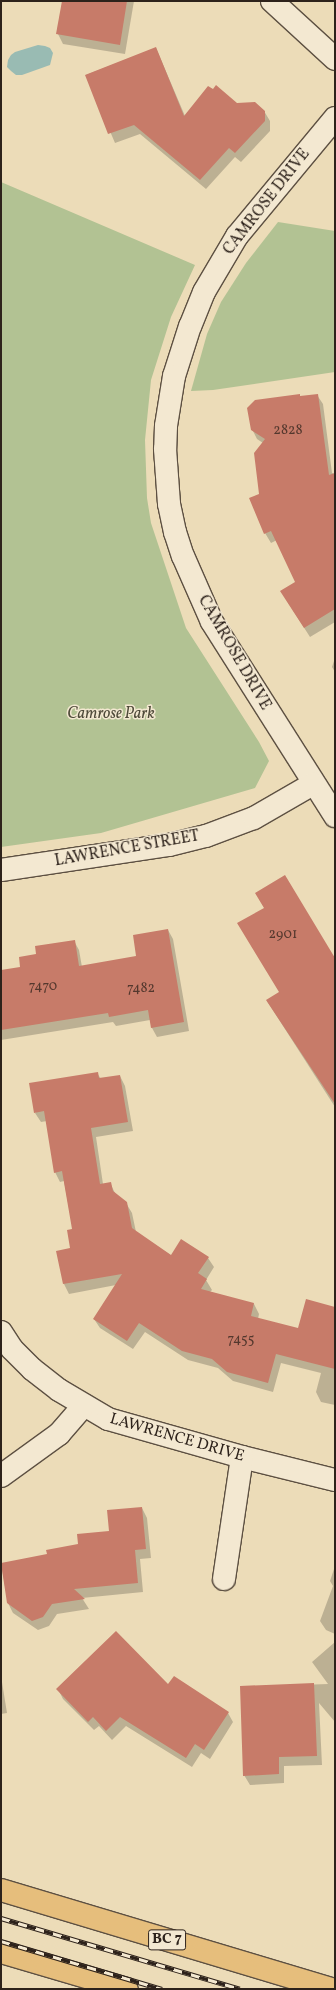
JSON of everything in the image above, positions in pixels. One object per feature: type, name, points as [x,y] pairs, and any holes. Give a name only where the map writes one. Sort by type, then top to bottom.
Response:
[{"type":"main road","name":"BC 7","points":[[1,1890],[332,1989]]},
{"type":"main road","points":[[1,1952],[126,1989]]},
{"type":"street","points":[[272,1],[335,59]]},
{"type":"street","name":"CAMROSE DRIVE","points":[[335,118],[237,236],[204,292],[190,326],[174,376],[166,426],[166,471],[169,504],[175,532],[183,556],[212,622],[313,784],[335,816]]},
{"type":"street","name":"LAWRENCE STREET","points":[[1,870],[168,845],[206,836],[254,818],[313,784]]},
{"type":"street","name":"LAWRENCE DRIVE","points":[[1,1332],[12,1348],[32,1369],[83,1406],[108,1419],[242,1457],[335,1480]]},
{"type":"street","points":[[1,1476],[59,1434],[83,1406]]},
{"type":"street","points":[[224,1579],[242,1457]]},
{"type":"green space","name":"Camrose Park","points":[[1,182],[195,265],[171,317],[151,380],[145,440],[147,498],[151,523],[186,628],[259,742],[269,761],[255,788],[101,833],[1,847]]},
{"type":"green space","points":[[278,222],[335,231],[335,372],[213,390],[191,391],[207,334],[221,302],[246,263]]},
{"type":"water","points":[[38,45],[50,48],[53,53],[50,65],[22,75],[16,75],[7,67],[8,60],[15,52]]},
{"type":"building","points":[[62,1],[127,1],[120,45],[56,34]]},
{"type":"building","points":[[156,47],[184,116],[208,86],[213,89],[216,85],[237,103],[255,102],[265,111],[265,121],[235,153],[229,148],[200,180],[134,125],[108,134],[85,75]]},
{"type":"building","points":[[300,394],[300,396],[318,394],[329,475],[335,473],[335,609],[304,628],[280,591],[295,582],[271,531],[264,534],[249,498],[259,494],[254,453],[265,439],[251,430],[247,408],[255,400]]},
{"type":"building","points":[[285,875],[335,958],[335,1104],[266,1000],[279,992],[237,923],[264,908],[255,893]]},
{"type":"building","points":[[168,929],[184,1022],[151,1028],[148,1010],[109,1017],[108,1013],[1,1030],[1,970],[20,967],[19,957],[36,954],[35,946],[75,940],[79,966],[136,956],[133,935]]},
{"type":"building","points":[[98,1072],[99,1078],[120,1075],[128,1122],[91,1128],[100,1184],[111,1182],[113,1191],[127,1202],[132,1228],[171,1255],[181,1239],[209,1257],[198,1273],[207,1279],[201,1289],[254,1303],[251,1316],[298,1328],[306,1299],[335,1307],[335,1369],[276,1354],[268,1383],[227,1372],[212,1359],[182,1351],[139,1323],[127,1341],[93,1319],[122,1274],[63,1284],[56,1251],[70,1248],[67,1230],[72,1229],[62,1171],[54,1173],[44,1111],[34,1113],[29,1083]]},
{"type":"building","points":[[142,1507],[146,1549],[135,1550],[138,1583],[74,1589],[85,1599],[52,1604],[43,1617],[32,1621],[7,1603],[1,1563],[47,1554],[46,1550],[78,1544],[77,1534],[109,1531],[107,1510]]},
{"type":"building","points":[[116,1631],[168,1684],[174,1676],[229,1712],[204,1750],[195,1744],[186,1758],[120,1717],[106,1731],[93,1717],[88,1722],[56,1689]]},
{"type":"building","points":[[314,1683],[317,1756],[279,1757],[279,1774],[243,1776],[240,1686]]},
{"type":"railway","points":[[1,1918],[240,1989]]},
{"type":"railway","points":[[1,1941],[162,1989]]}]
